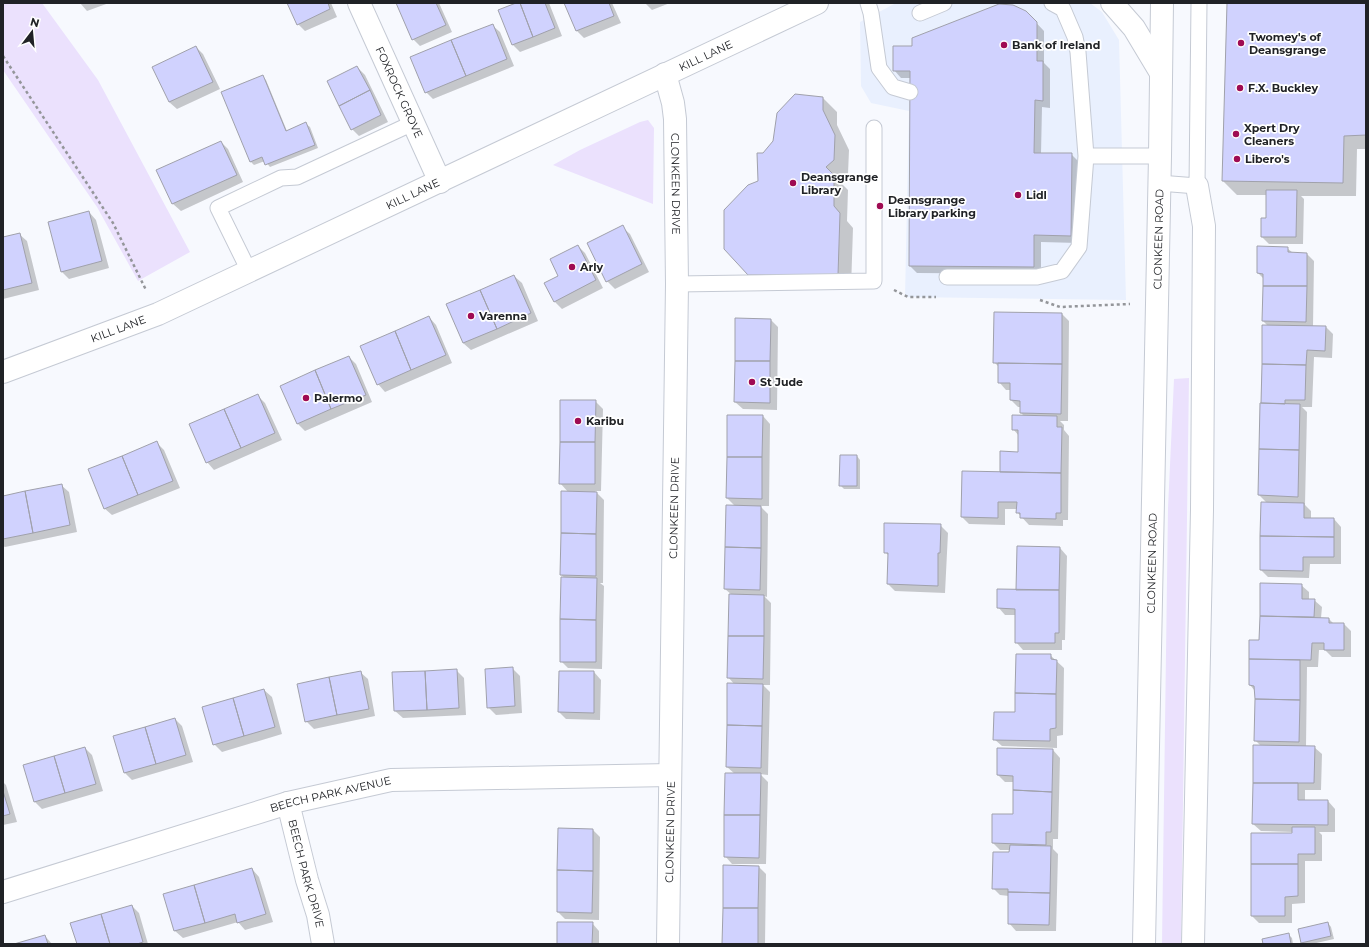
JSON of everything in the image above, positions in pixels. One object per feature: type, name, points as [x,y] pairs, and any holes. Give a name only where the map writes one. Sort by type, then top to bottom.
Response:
[{"type":"street","name":"FOXROCK GROVE","points":[[360,3],[440,182]]},
{"type":"street","name":"KILL LANE","points":[[3,372],[158,314],[817,3]]},
{"type":"street","points":[[1112,3],[1134,28],[1161,74]]},
{"type":"street","name":"CLONKEEN ROAD","points":[[1144,944],[1162,3]]},
{"type":"street","name":"CLONKEEN DRIVE","points":[[665,74],[673,103],[675,119],[677,284],[668,944]]},
{"type":"street","points":[[1194,944],[1202,510],[1204,226],[1197,186]]},
{"type":"street","name":"BEECH PARK AVENUE","points":[[3,892],[288,803],[391,780],[670,775]]},
{"type":"street","name":"BEECH PARK DRIVE","points":[[288,803],[307,880],[318,915],[323,944]]},
{"type":"lane","points":[[868,3],[871,13],[879,68],[893,87],[910,92]]},
{"type":"lane","points":[[920,13],[944,3]]},
{"type":"lane","points":[[947,277],[1037,277],[1062,271],[1079,246],[1086,156],[1078,52],[1075,37],[1063,10],[1052,3]]},
{"type":"lane","points":[[1197,186],[1199,3]]},
{"type":"lane","points":[[249,271],[218,208],[281,178],[297,177],[413,123]]},
{"type":"lane","points":[[677,284],[874,281],[874,128]]},
{"type":"lane","points":[[1086,156],[1160,156]]},
{"type":"lane","name":"CLONKEEN ROAD","points":[[1159,183],[1197,186]]},
{"type":"path","points":[[3,56],[113,222],[158,314]]},
{"type":"shaded area","points":[[3,3],[42,3],[98,80],[190,252],[138,281],[97,207],[3,70]]},
{"type":"shaded area","points":[[896,3],[1090,3],[1102,12],[1119,40],[1126,300],[905,297],[909,111],[871,103],[861,86],[860,22]]},
{"type":"shaded area","points":[[648,120],[654,128],[653,204],[553,165],[580,150],[640,122]]},
{"type":"shaded area","points":[[1189,378],[1181,944],[1162,944],[1168,508],[1174,379]]},
{"type":"building","points":[[287,3],[328,3],[330,9],[297,25]]},
{"type":"building","points":[[396,3],[436,3],[446,25],[412,40]]},
{"type":"building","points":[[516,3],[520,3],[533,37],[512,45],[498,10]]},
{"type":"building","points":[[520,3],[545,3],[555,28],[533,37]]},
{"type":"building","points":[[564,3],[609,3],[614,16],[576,31]]},
{"type":"building","points":[[1227,3],[1366,3],[1366,135],[1344,136],[1343,183],[1222,181]]},
{"type":"building","points":[[999,4],[1013,5],[1026,11],[1037,22],[1037,61],[1043,61],[1043,101],[1035,100],[1034,153],[1072,153],[1071,236],[1034,235],[1034,267],[909,266],[910,71],[893,71],[893,46],[912,46],[912,38]]},
{"type":"building","points":[[493,24],[507,59],[466,76],[451,40]]},
{"type":"building","points":[[451,40],[466,76],[425,93],[410,57]]},
{"type":"building","points":[[196,46],[213,82],[169,102],[152,67]]},
{"type":"building","points":[[357,66],[370,90],[339,106],[327,81]]},
{"type":"building","points":[[263,75],[286,131],[306,122],[315,145],[265,165],[262,157],[250,162],[221,92]]},
{"type":"building","points":[[370,90],[381,115],[351,130],[339,106]]},
{"type":"building","name":"Deansgrange Library","points":[[795,94],[823,97],[823,110],[835,135],[834,160],[826,167],[834,175],[834,206],[840,213],[838,275],[748,275],[724,249],[724,210],[748,185],[758,181],[757,153],[763,153],[773,141],[777,113]]},
{"type":"building","points":[[221,141],[237,175],[172,204],[156,170]]},
{"type":"building","points":[[1266,190],[1297,190],[1296,237],[1261,237],[1261,218],[1266,218]]},
{"type":"building","points":[[89,211],[102,261],[61,272],[48,222]]},
{"type":"building","points":[[623,225],[642,264],[606,282],[587,243]]},
{"type":"building","points":[[20,233],[32,283],[3,290],[3,237]]},
{"type":"building","name":"Arly","points":[[578,245],[596,280],[554,302],[544,283],[558,276],[550,259]]},
{"type":"building","points":[[1257,246],[1288,247],[1288,252],[1307,253],[1307,286],[1263,286],[1263,274],[1257,273]]},
{"type":"building","points":[[514,275],[531,313],[497,329],[480,290]]},
{"type":"building","points":[[1263,286],[1307,286],[1306,322],[1262,321]]},
{"type":"building","name":"Varenna","points":[[480,290],[497,329],[463,343],[446,304]]},
{"type":"building","points":[[994,312],[1062,313],[1062,364],[993,363]]},
{"type":"building","points":[[429,316],[446,355],[411,370],[395,331]]},
{"type":"building","points":[[735,318],[771,319],[770,361],[735,361]]},
{"type":"building","points":[[1262,325],[1326,326],[1325,351],[1307,350],[1306,365],[1262,364]]},
{"type":"building","points":[[395,331],[411,370],[377,385],[360,346]]},
{"type":"building","points":[[349,356],[366,395],[331,409],[315,370]]},
{"type":"building","name":"St Jude","points":[[735,361],[770,361],[770,403],[734,402]]},
{"type":"building","points":[[998,363],[1062,364],[1061,414],[1020,413],[1020,401],[1010,400],[1010,383],[998,383]]},
{"type":"building","points":[[1262,364],[1306,365],[1305,400],[1285,400],[1285,404],[1261,403]]},
{"type":"building","name":"Palermo","points":[[315,370],[331,409],[297,424],[280,386]]},
{"type":"building","points":[[258,394],[275,433],[241,448],[224,409]]},
{"type":"building","name":"Karibu","points":[[560,400],[596,400],[595,442],[560,442]]},
{"type":"building","points":[[1260,403],[1300,404],[1299,450],[1259,449]]},
{"type":"building","points":[[224,409],[241,448],[206,463],[189,424]]},
{"type":"building","points":[[727,415],[763,415],[762,457],[727,457]]},
{"type":"building","points":[[1012,415],[1057,416],[1057,427],[1062,427],[1061,473],[1000,472],[1000,451],[1018,452],[1018,430],[1012,430]]},
{"type":"building","points":[[157,441],[173,481],[138,495],[122,456]]},
{"type":"building","points":[[560,442],[595,442],[595,484],[559,484]]},
{"type":"building","points":[[1259,449],[1299,450],[1298,497],[1258,495]]},
{"type":"building","points":[[840,455],[857,455],[857,486],[839,486]]},
{"type":"building","points":[[122,456],[138,495],[104,509],[88,469]]},
{"type":"building","points":[[727,457],[762,457],[762,499],[726,498]]},
{"type":"building","points":[[962,471],[1061,473],[1061,513],[1056,513],[1056,519],[1020,518],[1020,513],[1016,513],[1017,502],[998,502],[998,518],[961,517]]},
{"type":"building","points":[[62,484],[70,525],[33,533],[25,491]]},
{"type":"building","points":[[25,491],[33,533],[3,539],[3,496]]},
{"type":"building","points":[[561,491],[597,492],[596,534],[561,533]]},
{"type":"building","points":[[1261,502],[1304,503],[1304,518],[1334,518],[1334,537],[1260,536]]},
{"type":"building","points":[[726,505],[761,506],[761,548],[725,547]]},
{"type":"building","points":[[884,523],[941,524],[940,553],[938,553],[938,586],[887,584],[888,553],[884,553]]},
{"type":"building","points":[[561,533],[596,534],[596,576],[560,575]]},
{"type":"building","points":[[1260,536],[1334,537],[1334,557],[1303,557],[1303,571],[1260,570]]},
{"type":"building","points":[[1017,546],[1060,547],[1059,590],[1016,590]]},
{"type":"building","points":[[725,547],[761,548],[760,590],[724,589]]},
{"type":"building","points":[[561,577],[597,578],[596,620],[560,619]]},
{"type":"building","points":[[1260,583],[1302,584],[1302,599],[1315,599],[1314,617],[1260,616]]},
{"type":"building","points":[[997,589],[1059,590],[1059,633],[1055,633],[1055,643],[1015,643],[1015,609],[997,608]]},
{"type":"building","points":[[729,594],[764,595],[764,636],[728,636]]},
{"type":"building","points":[[1260,616],[1329,618],[1329,623],[1344,623],[1344,650],[1324,650],[1324,643],[1312,643],[1311,660],[1249,659],[1249,640],[1259,640]]},
{"type":"building","points":[[560,619],[596,620],[596,662],[560,662]]},
{"type":"building","points":[[728,636],[764,636],[763,679],[727,678]]},
{"type":"building","points":[[1016,654],[1051,654],[1051,659],[1057,660],[1056,694],[1015,693]]},
{"type":"building","points":[[1249,659],[1300,660],[1300,700],[1255,699],[1254,686],[1249,685]]},
{"type":"building","points":[[513,667],[515,706],[487,708],[485,669]]},
{"type":"building","points":[[457,669],[459,708],[427,710],[425,671]]},
{"type":"building","points":[[361,671],[369,709],[337,715],[329,677]]},
{"type":"building","points":[[425,671],[427,710],[394,711],[392,672]]},
{"type":"building","points":[[559,671],[594,671],[594,713],[558,712]]},
{"type":"building","points":[[329,677],[337,715],[305,722],[297,684]]},
{"type":"building","points":[[727,683],[763,684],[762,726],[727,725]]},
{"type":"building","points":[[264,689],[275,727],[244,736],[233,698]]},
{"type":"building","points":[[1015,693],[1056,694],[1056,728],[1050,729],[1050,741],[993,740],[994,712],[1015,712]]},
{"type":"building","points":[[233,698],[244,736],[213,745],[202,707]]},
{"type":"building","points":[[1255,699],[1300,700],[1299,742],[1254,741]]},
{"type":"building","points":[[175,718],[186,755],[156,764],[145,727]]},
{"type":"building","points":[[727,725],[762,726],[761,768],[726,767]]},
{"type":"building","points":[[145,727],[156,764],[124,773],[113,736]]},
{"type":"building","points":[[1253,745],[1315,746],[1314,783],[1253,783]]},
{"type":"building","points":[[85,747],[96,784],[65,793],[54,756]]},
{"type":"building","points":[[997,748],[1053,749],[1052,792],[1013,790],[1013,776],[997,775]]},
{"type":"building","points":[[54,756],[65,793],[34,802],[23,765]]},
{"type":"building","points":[[725,773],[761,773],[760,815],[724,815]]},
{"type":"building","points":[[1253,783],[1298,783],[1298,800],[1328,800],[1328,825],[1252,824]]},
{"type":"building","points":[[1013,790],[1052,792],[1051,832],[1046,832],[1046,845],[992,843],[992,814],[1013,814]]},
{"type":"building","points":[[3,791],[10,814],[3,816]]},
{"type":"building","points":[[724,815],[760,815],[759,858],[724,857]]},
{"type":"building","points":[[1292,827],[1315,827],[1315,854],[1298,854],[1298,864],[1251,864],[1251,833],[1292,833]]},
{"type":"building","points":[[558,828],[593,829],[593,871],[557,870]]},
{"type":"building","points":[[1010,845],[1051,846],[1050,893],[1008,892],[1008,889],[992,889],[993,852],[1009,852]]},
{"type":"building","points":[[1251,864],[1298,864],[1298,896],[1285,897],[1285,916],[1251,916]]},
{"type":"building","points":[[723,865],[759,866],[758,908],[723,908]]},
{"type":"building","points":[[252,868],[266,914],[237,923],[235,914],[205,923],[194,885]]},
{"type":"building","points":[[557,870],[593,871],[592,913],[557,912]]},
{"type":"building","points":[[194,885],[205,923],[174,931],[163,894]]},
{"type":"building","points":[[1008,892],[1050,893],[1049,925],[1008,924]]},
{"type":"building","points":[[132,905],[143,942],[137,944],[110,944],[101,914]]},
{"type":"building","points":[[723,908],[758,908],[758,944],[722,944]]},
{"type":"building","points":[[101,914],[110,944],[77,944],[70,923]]},
{"type":"building","points":[[557,922],[593,922],[592,944],[557,944]]},
{"type":"building","points":[[1328,922],[1331,936],[1301,943],[1298,929]]},
{"type":"building","points":[[1289,933],[1291,944],[1263,944],[1262,939]]},
{"type":"building","points":[[45,935],[48,944],[14,944]]},
{"type":"place","name":"Twomey's of Deansgrange","points":[[1241,43]]},
{"type":"place","name":"Bank of Ireland","points":[[1004,45]]},
{"type":"place","name":"F.X. Buckley","points":[[1240,88]]},
{"type":"place","name":"Xpert Dry Cleaners","points":[[1236,134]]},
{"type":"place","name":"Libero's","points":[[1237,159]]},
{"type":"place","name":"Deansgrange Library","points":[[793,183]]},
{"type":"place","name":"Lidl","points":[[1018,195]]},
{"type":"place","name":"Deansgrange Library parking","points":[[880,206]]},
{"type":"place","name":"Arly","points":[[572,267]]},
{"type":"place","name":"Varenna","points":[[471,316]]},
{"type":"place","name":"St Jude","points":[[752,382]]},
{"type":"place","name":"Palermo","points":[[306,398]]},
{"type":"place","name":"Karibu","points":[[578,421]]}]
